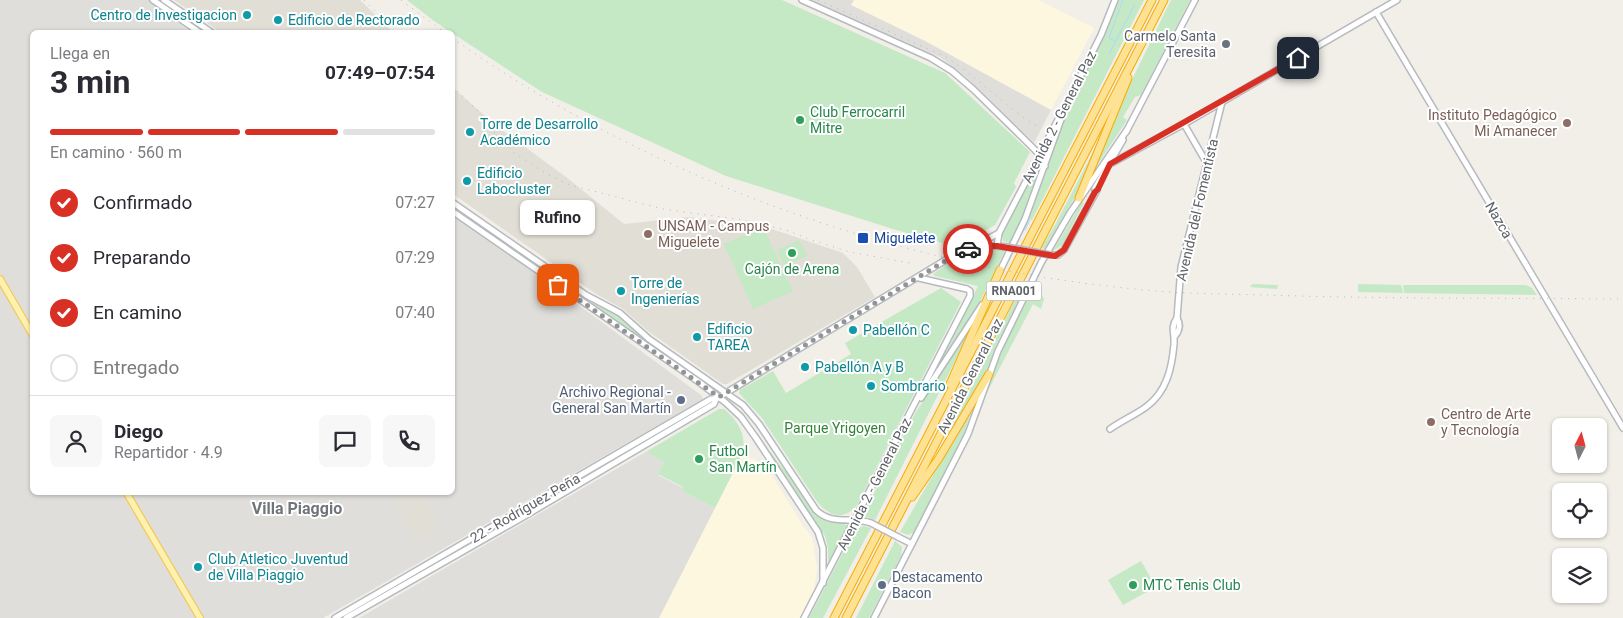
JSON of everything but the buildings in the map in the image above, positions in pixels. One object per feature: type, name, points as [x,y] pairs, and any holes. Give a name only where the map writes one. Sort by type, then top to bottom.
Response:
[{"type":"highway","name":"Avenida General Paz","points":[[834,618],[1152,0]]},
{"type":"highway","name":"Avenida General Paz","points":[[846,618],[1164,0]]},
{"type":"highway","points":[[1079,198],[1122,96],[1135,56]]},
{"type":"highway","points":[[937,418],[961,356],[1000,270]]},
{"type":"highway","points":[[893,527],[939,458],[989,374]]},
{"type":"main road","points":[[0,279],[30,331]]},
{"type":"main road","points":[[128,495],[200,618]]},
{"type":"street","points":[[153,0],[195,30]]},
{"type":"street","points":[[164,0],[208,30]]},
{"type":"street","points":[[802,0],[942,64],[963,79],[1024,138],[1036,146],[1045,144]]},
{"type":"street","name":"Avenida 2 - General Paz","points":[[997,246],[999,233],[1102,33],[1115,0]]},
{"type":"street","name":"Avenida General Paz","points":[[1050,255],[1058,255],[1064,250],[1119,149],[1127,130],[1195,0]]},
{"type":"street","points":[[1110,164],[1184,124],[1398,0]]},
{"type":"street","name":"Nazca","points":[[1376,12],[1623,428]]},
{"type":"street","name":"Avenida del Fomentista","points":[[1110,429],[1151,402],[1167,380],[1173,360],[1175,336],[1179,331],[1180,323],[1177,318],[1181,267],[1222,102]]},
{"type":"street","name":"Avenida General Paz","points":[[913,408],[966,331],[1000,270],[1025,219],[1067,103]]},
{"type":"street","points":[[1184,124],[1206,163]]},
{"type":"street","name":"Avenida General Paz","points":[[874,618],[968,434],[989,374],[1011,323],[1041,263],[1079,198],[1127,130]]},
{"type":"street","points":[[1024,138],[1025,142],[1043,160],[1045,166]]},
{"type":"street","points":[[455,204],[586,295],[620,313],[649,339],[743,405],[756,419],[821,515],[833,520],[856,519],[871,523],[912,544]]},
{"type":"street","points":[[455,213],[737,413],[756,438],[818,532],[824,548],[824,583]]},
{"type":"street","points":[[971,248],[999,233]]},
{"type":"street","name":"22 - Rodríguez Peña","points":[[335,618],[711,399],[717,398],[950,258],[971,248],[997,246],[1050,255]]},
{"type":"street","name":"Avenida 2 - General Paz","points":[[804,618],[824,583],[970,296],[970,291],[967,289],[919,278]]},
{"type":"street","name":"22 - Rodríguez Peña","points":[[346,618],[706,409],[716,403],[717,398]]},
{"type":"shaded area","points":[[0,0],[149,0],[187,30],[30,30],[30,495],[455,495],[455,216],[701,395],[703,399],[323,618],[0,618]]},
{"type":"shaded area","points":[[174,0],[360,0],[391,30],[217,30]]},
{"type":"shaded area","points":[[810,0],[854,0],[851,5],[925,41],[1051,110],[1034,143],[966,77],[940,57]]},
{"type":"shaded area","points":[[854,0],[1039,0],[1094,28],[1051,110],[925,41],[850,5]]},
{"type":"shaded area","name":"UNSAM - Campus Miguelete","points":[[455,90],[499,128],[566,177],[624,224],[689,217],[766,227],[843,253],[857,267],[875,297],[727,384],[723,384],[648,331],[623,309],[596,294],[455,195]]},
{"type":"shaded area","points":[[649,450],[649,454],[664,462],[658,475],[683,488],[682,491],[715,508],[659,618],[359,618]]},
{"type":"shaded area","points":[[742,455],[756,460],[771,474],[803,526],[812,537],[817,568],[814,591],[800,618],[659,618]]},
{"type":"shaded area","points":[[410,495],[424,495],[437,516],[432,519],[438,530],[416,542],[395,506],[396,503]]},
{"type":"green space","name":"Club Ferrocarril Mitre","points":[[407,0],[782,0],[945,73],[1030,152],[1014,183],[1016,187],[995,225],[956,247],[726,176],[542,92],[455,35],[455,30],[448,30]]},
{"type":"green space","points":[[1119,0],[1144,0],[1032,220],[1029,219],[1071,101]]},
{"type":"green space","points":[[1171,0],[1190,0],[1141,95],[1135,97],[1123,117],[1127,120],[1092,173],[1125,94]]},
{"type":"green space","points":[[1104,131],[1076,195],[1045,249],[1041,248],[1055,225]]},
{"type":"green space","points":[[1041,159],[1042,164],[1024,215],[1010,243],[1003,241],[1002,234]]},
{"type":"green space","points":[[1082,202],[1084,203],[1062,245],[1053,251]]},
{"type":"green space","points":[[455,206],[577,292],[576,294],[455,208]]},
{"type":"green space","points":[[528,210],[547,224],[540,234],[521,220]]},
{"type":"green space","points":[[763,227],[793,291],[753,309],[724,244]]},
{"type":"green space","name":"Cajón de Arena","points":[[800,241],[807,256],[785,266],[777,250]]},
{"type":"green space","points":[[986,248],[1005,250],[965,328],[934,372],[978,286],[933,274],[965,255]]},
{"type":"green space","points":[[1252,284],[1278,285],[1277,289],[1250,287]]},
{"type":"green space","points":[[1358,284],[1401,285],[1403,293],[1358,292]]},
{"type":"green space","points":[[1403,285],[1526,285],[1532,288],[1537,295],[1404,293]]},
{"type":"green space","name":"Parque Yrigoyen","points":[[941,288],[961,302],[857,505],[846,514],[836,515],[831,513],[816,500],[762,418],[739,393],[740,390],[773,371],[786,393],[851,354],[845,343]]},
{"type":"green space","points":[[1021,288],[1025,289],[996,345],[983,380],[936,458]]},
{"type":"green space","points":[[1033,289],[1040,290],[1044,299],[1041,309],[1033,304],[982,402],[1008,337]]},
{"type":"green space","points":[[589,302],[620,316],[634,327],[644,340]]},
{"type":"green space","points":[[971,329],[875,520],[864,516],[916,412]]},
{"type":"green space","points":[[706,404],[706,406],[342,618],[338,618]]},
{"type":"green space","points":[[974,404],[962,439],[915,532],[908,535],[900,532]]},
{"type":"green space","name":"Futbol San Martín","points":[[719,409],[724,409],[737,423],[744,442],[742,455],[715,508],[682,491],[683,487],[658,474],[664,462],[649,454],[649,450]]},
{"type":"green space","points":[[770,451],[788,473],[817,516],[828,522],[849,525],[828,564],[828,548],[825,536]]},
{"type":"green space","points":[[859,527],[871,528],[823,618],[809,618],[851,537],[853,537]]},
{"type":"green space","points":[[895,541],[902,547],[901,556],[869,618],[856,618]]},
{"type":"green space","name":"MTC Tenis Club","points":[[1141,561],[1156,587],[1123,605],[1108,580]]},
{"type":"waterway","points":[[1115,41],[1109,38],[1123,0]]},
{"type":"waterway","points":[[1109,54],[1134,6]]},
{"type":"waterway","points":[[1025,230],[1030,220]]},
{"type":"railway","points":[[364,0],[394,30]]},
{"type":"railway","points":[[401,0],[441,30]]},
{"type":"railway","points":[[818,0],[944,56],[1040,128]]},
{"type":"railway","points":[[455,40],[531,90],[614,136],[699,176],[787,211],[877,240],[969,263],[1062,280],[1170,292],[1355,297],[1623,299]]},
{"type":"railway","points":[[455,89],[478,111],[492,130],[514,153],[547,174],[570,185],[663,209],[761,224],[789,231],[850,252],[910,263]]},
{"type":"way so far","points":[[558,285],[660,354],[719,397],[968,249]]},
{"type":"place","name":"Centro de Investigacion","points":[[247,15]]},
{"type":"place","name":"Edificio de Rectorado","points":[[278,20]]},
{"type":"place","name":"Carmelo Santa Teresita","points":[[1226,44]]},
{"type":"place","name":"Club Ferrocarril Mitre","points":[[800,120]]},
{"type":"place","name":"Instituto Pedagógico Mi Amanecer","points":[[1567,123]]},
{"type":"place","name":"Torre de Desarrollo Académico","points":[[470,132]]},
{"type":"place","name":"Edificio Labocluster","points":[[467,181]]},
{"type":"place","name":"UNSAM - Campus Miguelete","points":[[648,234]]},
{"type":"place","name":"Miguelete","points":[[863,238]]},
{"type":"place","name":"Cajón de Arena","points":[[792,253]]},
{"type":"place","name":"Rufino","points":[[558,285]]},
{"type":"place","name":"Torre de Ingenierías","points":[[621,291]]},
{"type":"place","name":"Pabellón C","points":[[853,330]]},
{"type":"place","name":"Edificio TAREA","points":[[697,337]]},
{"type":"place","name":"Pabellón A y B","points":[[805,367]]},
{"type":"place","name":"Sombrario","points":[[871,386]]},
{"type":"place","name":"Archivo Regional - General San Martín","points":[[681,400]]},
{"type":"place","name":"Centro de Arte y Tecnología","points":[[1431,422]]},
{"type":"place","name":"Futbol San Martín","points":[[699,459]]},
{"type":"place","name":"Club Atletico Juventud de Villa Piaggio","points":[[198,567]]},
{"type":"place","name":"Destacamento Bacon","points":[[882,585]]},
{"type":"place","name":"MTC Tenis Club","points":[[1133,585]]},
{"type":"district","name":"Villa Piaggio","points":[[297,508]]},
{"type":"route","points":[[968,249],[991,246],[1058,255],[1064,250],[1108,171],[1110,164],[1184,124],[1298,58]]}]
